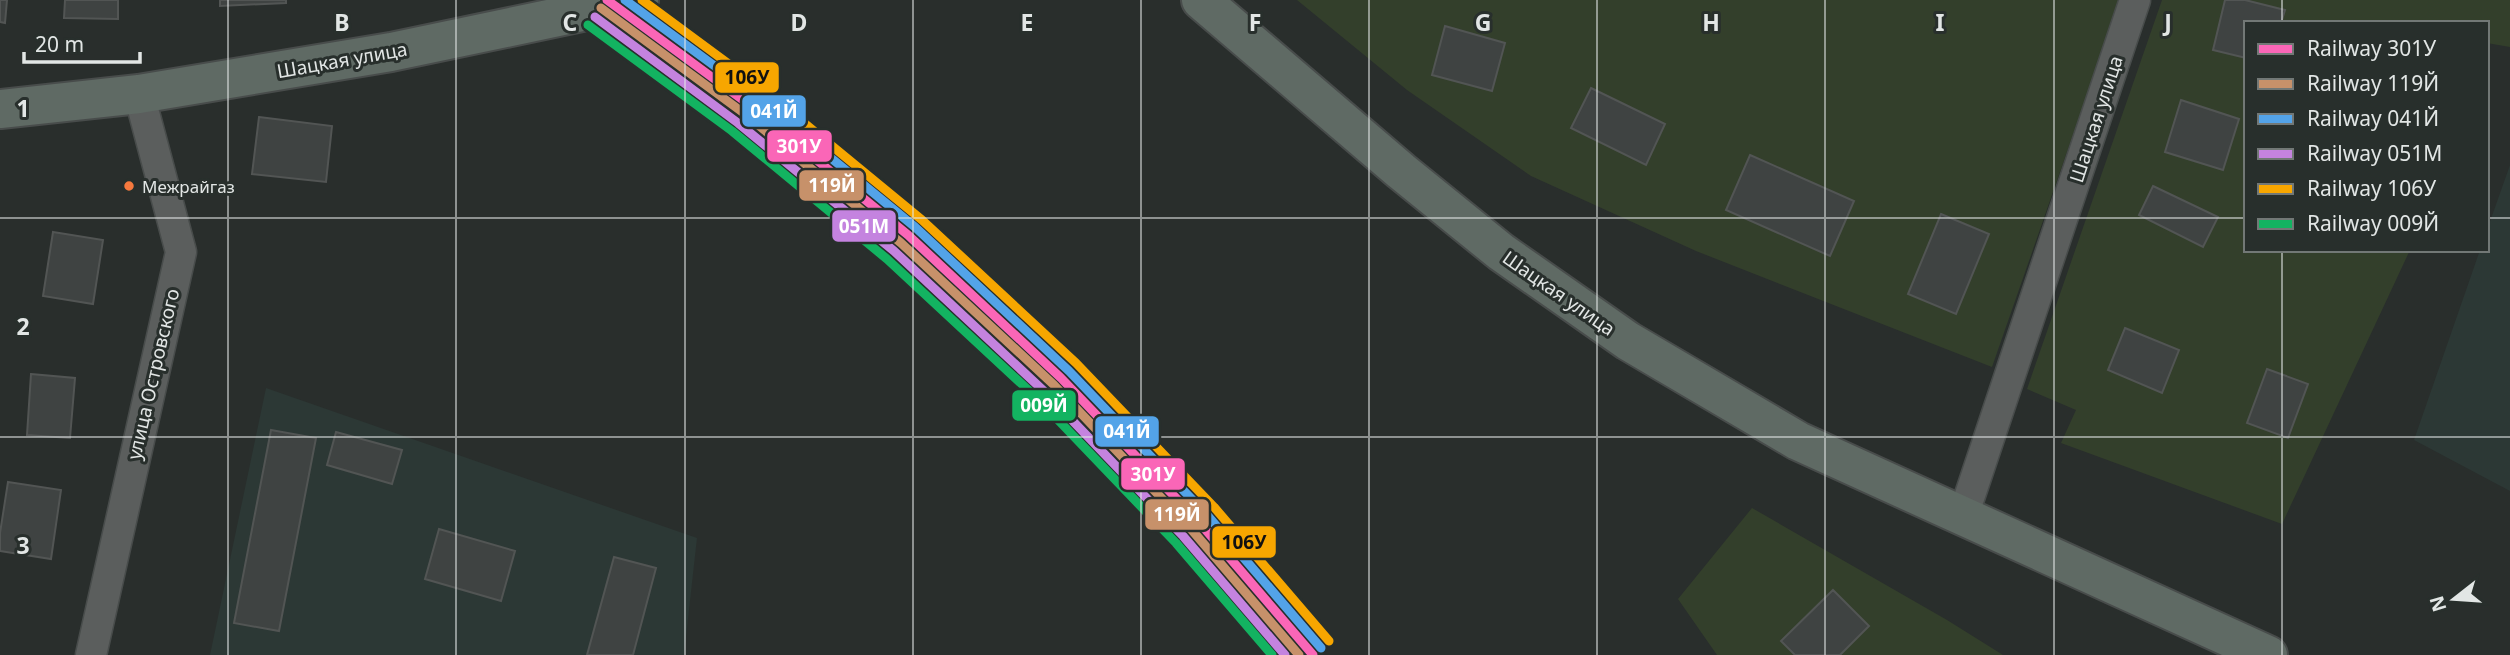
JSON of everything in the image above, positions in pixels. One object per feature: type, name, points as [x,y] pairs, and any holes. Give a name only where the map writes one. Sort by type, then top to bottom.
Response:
[{"type":"main road","name":"Шацкая улица","points":[[0,109],[139,94],[391,52],[639,0]]},
{"type":"main road","name":"Шацкая улица","points":[[1201,0],[1401,171],[1501,252],[1628,341],[1798,441],[2269,655]]},
{"type":"street","name":"Шацкая улица","points":[[1963,516],[2135,0]]},
{"type":"street","name":"улица Островского","points":[[91,655],[181,251],[139,94]]},
{"type":"shaded area","points":[[2510,165],[2510,491],[2414,440],[2479,252],[2489,252],[2489,224]]},
{"type":"shaded area","points":[[266,388],[697,538],[684,655],[210,655]]},
{"type":"green space","points":[[1297,0],[2120,0],[1992,367],[1696,251],[1531,176],[1407,90]]},
{"type":"green space","points":[[2162,0],[2510,0],[2510,47],[2489,43],[2489,21],[2244,21],[2244,252],[2409,252],[2282,524],[2061,443],[2076,410],[2027,389]]},
{"type":"green space","points":[[1752,508],[2003,655],[1717,655],[1678,599]]},
{"type":"building","points":[[0,0],[7,0],[5,23],[0,22]]},
{"type":"building","points":[[65,0],[118,0],[118,19],[64,18]]},
{"type":"building","points":[[220,0],[286,0],[286,3],[220,6]]},
{"type":"building","points":[[2225,0],[2245,0],[2285,10],[2282,21],[2244,21],[2244,58],[2213,50]]},
{"type":"building","points":[[1445,26],[1505,43],[1492,91],[1432,75]]},
{"type":"building","points":[[1591,88],[1665,124],[1646,165],[1571,128]]},
{"type":"building","points":[[2181,100],[2239,119],[2223,170],[2165,152]]},
{"type":"building","points":[[259,117],[332,126],[326,182],[252,174]]},
{"type":"building","points":[[1750,155],[1854,201],[1830,256],[1726,210]]},
{"type":"building","points":[[2153,186],[2218,217],[2203,247],[2139,215]]},
{"type":"building","points":[[1941,214],[1989,234],[1956,314],[1908,294]]},
{"type":"building","points":[[53,232],[103,240],[93,304],[43,296]]},
{"type":"building","points":[[2125,328],[2179,350],[2162,393],[2108,370]]},
{"type":"building","points":[[2267,369],[2308,384],[2288,438],[2247,423]]},
{"type":"building","points":[[31,374],[75,378],[70,438],[27,435]]},
{"type":"building","points":[[271,430],[316,438],[279,631],[234,623]]},
{"type":"building","points":[[336,432],[402,450],[392,484],[327,465]]},
{"type":"building","points":[[8,482],[61,490],[51,559],[0,551]]},
{"type":"building","points":[[439,529],[515,551],[501,601],[425,579]]},
{"type":"building","points":[[614,557],[656,568],[633,655],[587,655]]},
{"type":"building","points":[[1833,590],[1869,626],[1840,655],[1795,655],[1781,641]]},
{"type":"rail line","name":"301У","points":[[607,0],[751,106],[908,235],[1061,378],[1199,522],[1313,655]]},
{"type":"rail line","name":"041Й","points":[[625,0],[758,98],[915,227],[1069,371],[1207,515],[1321,648]]},
{"type":"rail line","name":"106У","points":[[642,0],[764,90],[922,220],[1076,363],[1214,507],[1329,641]]},
{"type":"rail line","name":"119Й","points":[[601,8],[745,114],[901,243],[1054,385],[1191,529],[1299,655]]},
{"type":"rail line","name":"051М","points":[[595,17],[738,123],[894,251],[1046,393],[1183,536],[1285,655]]},
{"type":"rail line","name":"009Й","points":[[588,25],[732,131],[887,259],[1039,400],[1176,543],[1272,655]]},
{"type":"place","name":"Межрайгаз","points":[[129,186]]}]
